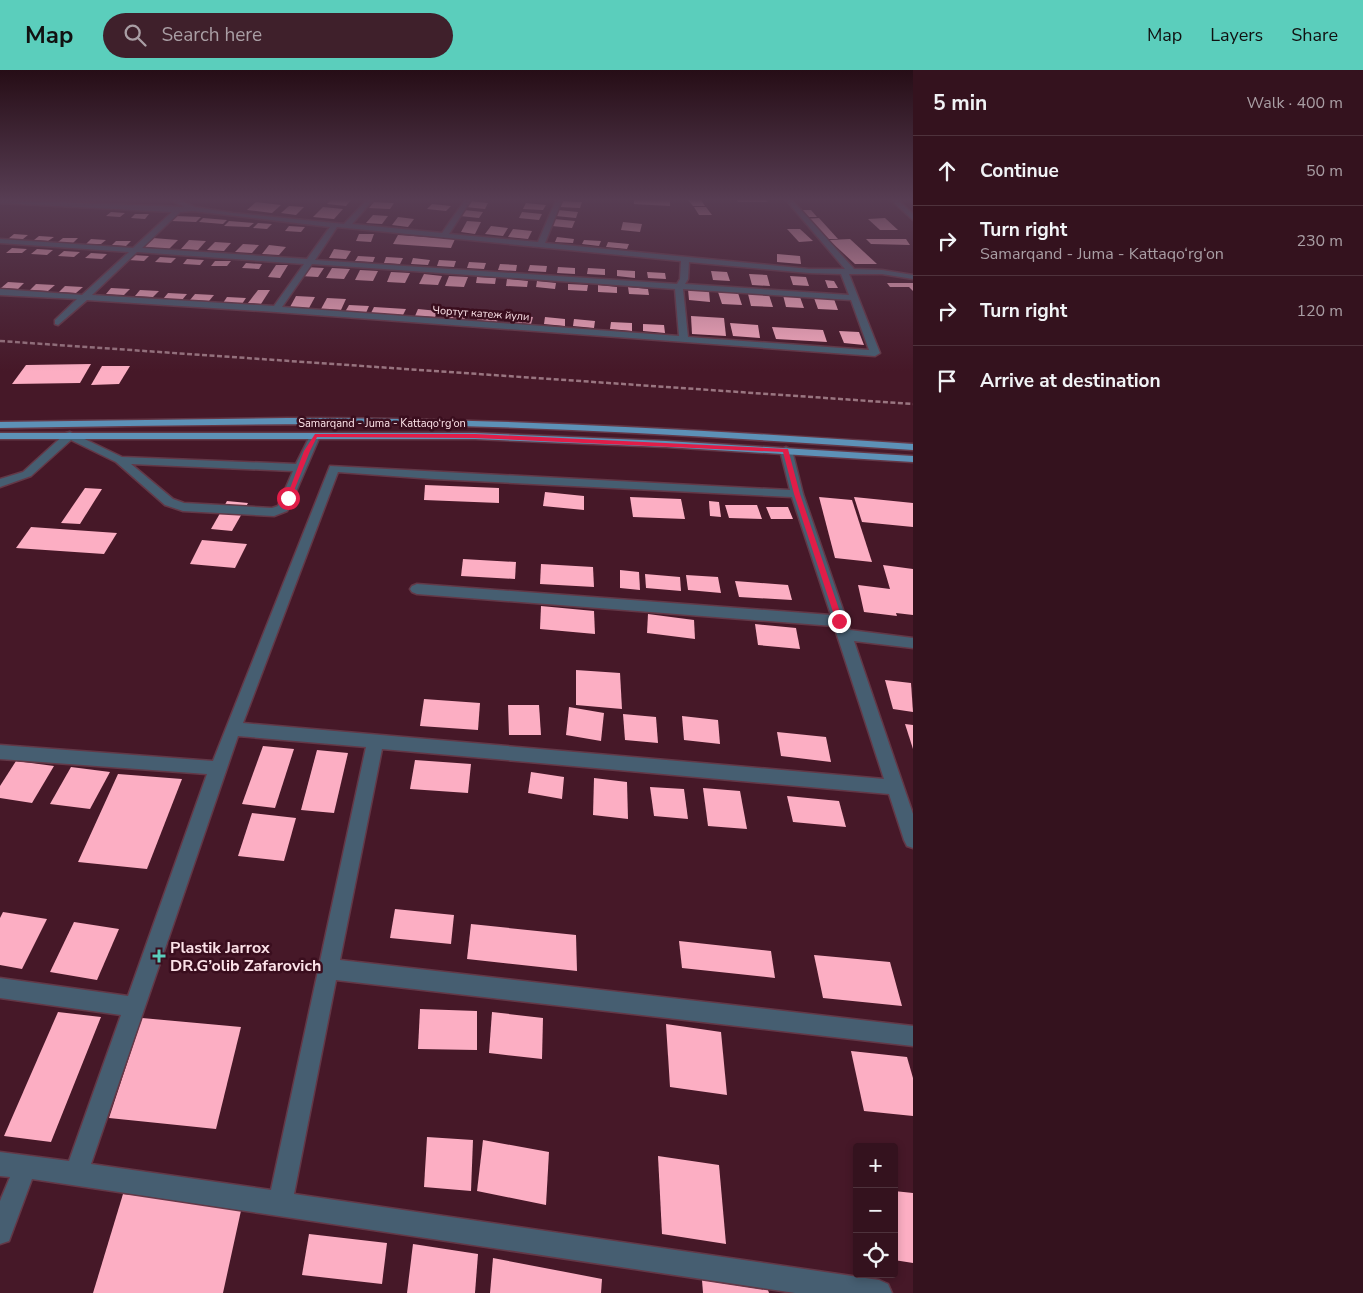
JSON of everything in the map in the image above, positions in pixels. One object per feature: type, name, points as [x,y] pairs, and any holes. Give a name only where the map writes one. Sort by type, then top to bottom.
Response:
[{"type":"main road","name":"Samarqand - Juma - Kattaqo‘rg‘on","points":[[0,425],[457,423],[755,436],[913,447]]},
{"type":"main road","name":"Samarqand - Juma - Kattaqo‘rg‘on","points":[[0,436],[475,436],[786,450],[913,459]]},
{"type":"street","points":[[58,322],[127,257]]},
{"type":"street","points":[[253,257],[854,298]]},
{"type":"street","points":[[276,310],[313,257]]},
{"type":"street","points":[[667,257],[809,271],[882,272],[913,277]]},
{"type":"street","points":[[836,257],[848,272]]},
{"type":"street","points":[[684,339],[678,290],[684,279],[685,259]]},
{"type":"street","name":"Чортут катеж йули","points":[[0,292],[875,353],[854,298],[848,272]]},
{"type":"street","points":[[0,483],[27,474],[70,435],[120,460],[168,502],[183,507],[274,512],[282,508],[315,436]]},
{"type":"street","points":[[786,450],[797,494],[913,840]]},
{"type":"street","points":[[120,460],[300,468]]},
{"type":"street","points":[[76,1173],[218,768],[334,468],[434,476],[797,494]]},
{"type":"street","points":[[417,589],[839,621]]},
{"type":"street","points":[[844,635],[913,642]]},
{"type":"street","points":[[233,729],[375,743],[895,787]]},
{"type":"street","points":[[280,1204],[375,743]]},
{"type":"street","points":[[0,752],[218,768]]},
{"type":"street","points":[[328,970],[913,1036]]},
{"type":"street","points":[[0,988],[134,1008]]},
{"type":"street","points":[[0,1164],[76,1173],[878,1293]]},
{"type":"street","points":[[0,1232],[25,1167]]},
{"type":"building","points":[[86,257],[104,257],[102,259]]},
{"type":"building","points":[[131,257],[148,257],[144,261],[128,260]]},
{"type":"building","points":[[160,257],[176,258],[171,263],[155,262]]},
{"type":"building","points":[[330,257],[347,257],[346,259]]},
{"type":"building","points":[[357,257],[375,257],[373,262],[355,261]]},
{"type":"building","points":[[386,257],[403,258],[400,264],[384,263]]},
{"type":"building","points":[[777,257],[800,257],[801,264],[777,262]]},
{"type":"building","points":[[847,257],[870,257],[877,264],[855,264]]},
{"type":"building","points":[[413,258],[430,260],[428,265],[411,264]]},
{"type":"building","points":[[187,259],[204,260],[200,265],[183,264]]},
{"type":"building","points":[[439,260],[456,261],[454,267],[437,266]]},
{"type":"building","points":[[215,261],[231,261],[227,266],[211,266]]},
{"type":"building","points":[[469,262],[486,263],[484,269],[467,268]]},
{"type":"building","points":[[246,263],[262,264],[259,269],[242,268]]},
{"type":"building","points":[[500,264],[517,265],[516,271],[498,270]]},
{"type":"building","points":[[276,265],[288,265],[280,278],[268,277]]},
{"type":"building","points":[[530,265],[547,266],[546,272],[528,271]]},
{"type":"building","points":[[306,267],[324,268],[318,277],[300,276]]},
{"type":"building","points":[[558,267],[575,268],[575,274],[557,273]]},
{"type":"building","points":[[332,268],[350,269],[344,279],[326,278]]},
{"type":"building","points":[[588,268],[605,269],[605,275],[587,274]]},
{"type":"building","points":[[360,270],[378,271],[373,281],[355,280]]},
{"type":"building","points":[[617,270],[635,271],[635,278],[617,276]]},
{"type":"building","points":[[711,271],[727,272],[730,281],[713,280]]},
{"type":"building","points":[[391,272],[410,273],[405,283],[387,282]]},
{"type":"building","points":[[647,272],[665,273],[666,279],[648,278]]},
{"type":"building","points":[[424,274],[442,276],[438,285],[419,284]]},
{"type":"building","points":[[749,274],[767,275],[770,286],[752,285]]},
{"type":"building","points":[[449,276],[468,277],[464,287],[445,286]]},
{"type":"building","points":[[790,276],[806,277],[809,286],[793,285]]},
{"type":"building","points":[[477,277],[496,278],[495,284],[476,283]]},
{"type":"building","points":[[507,279],[528,281],[527,287],[506,286]]},
{"type":"building","points":[[825,280],[834,281],[838,288],[828,288]]},
{"type":"building","points":[[537,281],[556,283],[555,289],[536,287]]},
{"type":"building","points":[[8,282],[24,283],[18,289],[1,288]]},
{"type":"building","points":[[887,283],[913,283],[913,291],[909,287],[890,287]]},
{"type":"building","points":[[36,284],[55,285],[48,291],[30,290]]},
{"type":"building","points":[[568,284],[588,285],[587,291],[568,290]]},
{"type":"building","points":[[598,285],[617,287],[617,293],[598,292]]},
{"type":"building","points":[[65,286],[83,287],[76,293],[59,292]]},
{"type":"building","points":[[628,287],[648,289],[649,295],[629,294]]},
{"type":"building","points":[[111,288],[130,289],[124,295],[106,294]]},
{"type":"building","points":[[688,289],[709,291],[710,302],[689,300]]},
{"type":"building","points":[[140,290],[159,291],[153,297],[135,296]]},
{"type":"building","points":[[258,290],[270,290],[261,304],[248,303]]},
{"type":"building","points":[[718,292],[738,293],[742,305],[722,304]]},
{"type":"building","points":[[168,293],[187,294],[182,300],[163,299]]},
{"type":"building","points":[[195,294],[214,295],[209,301],[190,300]]},
{"type":"building","points":[[748,294],[769,295],[773,307],[751,306]]},
{"type":"building","points":[[783,295],[800,297],[804,308],[786,307]]},
{"type":"building","points":[[296,296],[315,297],[309,308],[290,307]]},
{"type":"building","points":[[227,297],[246,298],[242,304],[223,303]]},
{"type":"building","points":[[327,298],[346,299],[341,310],[321,309]]},
{"type":"building","points":[[814,298],[834,299],[838,310],[818,309]]},
{"type":"building","points":[[349,305],[369,306],[366,313],[345,312]]},
{"type":"building","points":[[374,307],[406,309],[403,315],[371,313]]},
{"type":"building","points":[[418,309],[438,311],[435,317],[415,316]]},
{"type":"building","points":[[447,311],[467,312],[465,319],[445,318]]},
{"type":"building","points":[[479,314],[499,315],[497,322],[477,320]]},
{"type":"building","points":[[512,315],[533,317],[531,324],[511,322]]},
{"type":"building","points":[[691,316],[724,318],[726,336],[692,334]]},
{"type":"building","points":[[545,317],[565,319],[565,326],[544,324]]},
{"type":"building","points":[[574,319],[595,321],[594,328],[573,326]]},
{"type":"building","points":[[611,322],[632,323],[632,331],[610,329]]},
{"type":"building","points":[[730,323],[758,325],[760,338],[733,336]]},
{"type":"building","points":[[643,324],[664,325],[665,333],[643,331]]},
{"type":"building","points":[[772,327],[823,330],[827,342],[776,339]]},
{"type":"building","points":[[839,331],[859,332],[864,345],[844,343]]},
{"type":"building","points":[[91,364],[80,383],[12,384],[26,365]]},
{"type":"building","points":[[102,366],[130,366],[119,384],[91,385]]},
{"type":"building","points":[[425,485],[499,488],[499,503],[424,500]]},
{"type":"building","points":[[85,488],[102,489],[80,524],[61,523]]},
{"type":"building","points":[[545,492],[584,496],[584,510],[543,506]]},
{"type":"building","points":[[630,497],[681,499],[685,519],[633,517]]},
{"type":"building","points":[[819,497],[852,500],[872,562],[835,558]]},
{"type":"building","points":[[854,497],[913,503],[913,527],[862,522]]},
{"type":"building","points":[[227,501],[248,503],[232,531],[211,529]]},
{"type":"building","points":[[709,501],[719,502],[721,517],[710,516]]},
{"type":"building","points":[[725,505],[757,505],[762,519],[729,518]]},
{"type":"building","points":[[766,507],[788,507],[793,519],[771,519]]},
{"type":"building","points":[[31,527],[117,533],[104,554],[16,548]]},
{"type":"building","points":[[202,540],[247,544],[235,568],[190,564]]},
{"type":"building","points":[[463,559],[516,562],[515,579],[461,576]]},
{"type":"building","points":[[541,564],[593,567],[594,587],[540,584]]},
{"type":"building","points":[[883,565],[913,569],[913,615],[896,613],[897,616],[864,612],[858,585],[890,589]]},
{"type":"building","points":[[620,570],[639,572],[640,590],[620,588]]},
{"type":"building","points":[[645,574],[680,577],[681,591],[646,588]]},
{"type":"building","points":[[686,575],[718,577],[721,593],[688,590]]},
{"type":"building","points":[[735,581],[788,585],[792,600],[739,597]]},
{"type":"building","points":[[541,606],[594,611],[595,634],[540,629]]},
{"type":"building","points":[[648,614],[694,620],[695,639],[647,633]]},
{"type":"building","points":[[755,624],[796,628],[800,649],[758,645]]},
{"type":"building","points":[[576,670],[620,673],[622,709],[576,705]]},
{"type":"building","points":[[885,680],[911,683],[913,712],[893,709]]},
{"type":"building","points":[[424,699],[480,703],[478,730],[420,726]]},
{"type":"building","points":[[508,705],[539,705],[541,735],[509,735]]},
{"type":"building","points":[[569,707],[604,713],[601,741],[566,735]]},
{"type":"building","points":[[623,714],[656,717],[658,743],[625,740]]},
{"type":"building","points":[[682,716],[718,720],[720,744],[684,740]]},
{"type":"building","points":[[905,724],[913,725],[913,749]]},
{"type":"building","points":[[777,732],[826,737],[831,762],[781,756]]},
{"type":"building","points":[[263,746],[294,749],[275,808],[242,804]]},
{"type":"building","points":[[317,750],[348,753],[334,813],[301,810]]},
{"type":"building","points":[[415,760],[471,764],[468,793],[410,789]]},
{"type":"building","points":[[16,761],[54,766],[32,803],[0,798],[0,786]]},
{"type":"building","points":[[71,767],[110,772],[90,809],[50,804]]},
{"type":"building","points":[[531,772],[564,777],[562,799],[528,793]]},
{"type":"building","points":[[118,774],[182,779],[147,869],[78,862]]},
{"type":"building","points":[[594,778],[627,782],[628,819],[593,815]]},
{"type":"building","points":[[650,787],[684,789],[688,819],[654,816]]},
{"type":"building","points":[[703,788],[740,791],[747,829],[708,826]]},
{"type":"building","points":[[787,796],[839,801],[846,827],[793,822]]},
{"type":"building","points":[[252,813],[296,818],[284,861],[238,856]]},
{"type":"building","points":[[395,909],[454,915],[451,944],[390,938]]},
{"type":"building","points":[[3,912],[47,919],[22,969],[0,965],[0,918]]},
{"type":"building","points":[[74,922],[119,929],[97,980],[50,972]]},
{"type":"building","points":[[471,924],[576,935],[577,971],[467,959]]},
{"type":"building","points":[[679,941],[771,951],[775,978],[682,968]]},
{"type":"building","points":[[814,955],[890,962],[902,1006],[823,998]]},
{"type":"building","points":[[420,1009],[477,1011],[477,1050],[418,1049]]},
{"type":"building","points":[[58,1012],[101,1017],[51,1142],[4,1136]]},
{"type":"building","points":[[492,1012],[543,1018],[542,1059],[489,1053]]},
{"type":"building","points":[[142,1018],[241,1027],[216,1129],[109,1118]]},
{"type":"building","points":[[666,1024],[721,1032],[727,1095],[670,1087]]},
{"type":"building","points":[[851,1051],[907,1057],[913,1078],[913,1116],[864,1111]]},
{"type":"building","points":[[427,1137],[473,1140],[471,1191],[424,1187]]},
{"type":"building","points":[[483,1140],[549,1152],[546,1205],[477,1191]]},
{"type":"building","points":[[658,1156],[719,1165],[726,1244],[662,1234]]},
{"type":"building","points":[[898,1191],[913,1193],[913,1263],[898,1261]]},
{"type":"building","points":[[123,1194],[242,1206],[223,1293],[93,1293]]},
{"type":"building","points":[[309,1234],[387,1243],[382,1284],[302,1275]]},
{"type":"building","points":[[413,1244],[478,1254],[475,1293],[407,1293]]},
{"type":"building","points":[[493,1258],[602,1279],[601,1293],[490,1293]]},
{"type":"building","points":[[702,1280],[768,1290],[769,1293],[703,1293]]},
{"type":"railway","points":[[0,341],[913,404]]},
{"type":"place","name":"Plastik Jarrox DR.G’olib Zafarovich","points":[[159,956]]},
{"type":"route","points":[[288,498],[315,436],[475,436],[786,450],[797,494],[839,621]]}]
